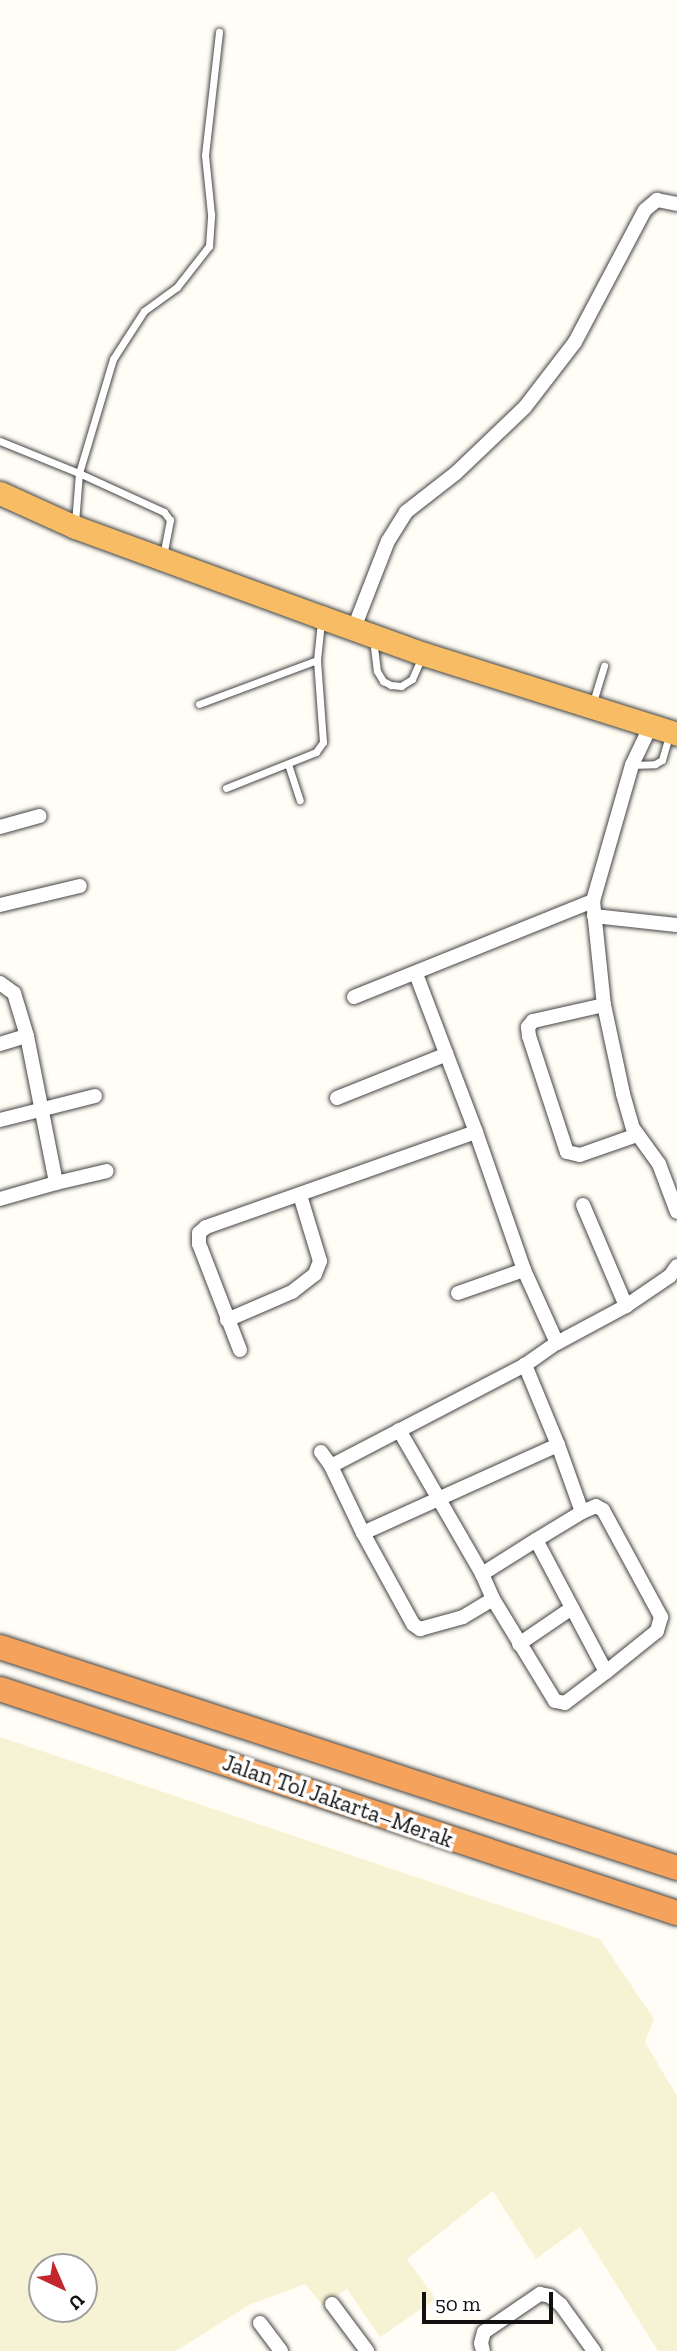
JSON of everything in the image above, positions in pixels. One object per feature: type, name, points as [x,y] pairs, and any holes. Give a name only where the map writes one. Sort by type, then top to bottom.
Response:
[{"type":"highway","points":[[0,493],[75,527],[321,617],[666,731]]},
{"type":"highway","name":"Jalan Tol Jakarta–Merak","points":[[0,1647],[677,1868]]},
{"type":"highway","name":"Jalan Tol Jakarta–Merak","points":[[0,1689],[677,1913]]},
{"type":"street","points":[[363,632],[388,541],[406,512],[456,473],[525,407],[575,342],[645,210],[657,200],[677,204]]},
{"type":"street","points":[[666,731],[632,765],[593,901],[604,1005],[623,1094],[637,1135],[659,1164],[677,1212]]},
{"type":"street","points":[[0,827],[40,816]]},
{"type":"street","points":[[0,905],[80,886]]},
{"type":"street","points":[[354,997],[593,901]]},
{"type":"street","points":[[594,916],[677,925]]},
{"type":"street","points":[[416,974],[476,1132],[524,1270],[557,1343]]},
{"type":"street","points":[[0,984],[14,993],[27,1036],[56,1184]]},
{"type":"street","points":[[604,1005],[533,1021],[528,1027],[529,1036],[567,1152],[580,1155],[637,1135]]},
{"type":"street","points":[[0,1044],[27,1036]]},
{"type":"street","points":[[337,1098],[447,1054]]},
{"type":"street","points":[[0,1120],[94,1096]]},
{"type":"street","points":[[240,1350],[199,1244],[199,1233],[206,1227],[476,1132]]},
{"type":"street","points":[[0,1199],[107,1171]]},
{"type":"street","points":[[227,1320],[292,1292],[315,1274],[320,1261],[300,1195]]},
{"type":"street","points":[[583,1205],[626,1306]]},
{"type":"street","points":[[331,1466],[526,1365],[557,1343],[626,1306],[670,1276],[677,1266]]},
{"type":"street","points":[[458,1293],[524,1270]]},
{"type":"street","points":[[526,1365],[582,1512]]},
{"type":"street","points":[[399,1430],[482,1574],[493,1599],[555,1701],[565,1703],[606,1672],[657,1631],[661,1617],[603,1510],[596,1506],[482,1574]]},
{"type":"street","points":[[363,1533],[558,1445]]},
{"type":"street","points":[[321,1452],[331,1466],[363,1533],[408,1616],[419,1629],[463,1617],[493,1599]]},
{"type":"street","points":[[536,1540],[606,1672]]},
{"type":"street","points":[[519,1644],[572,1608]]},
{"type":"street","points":[[483,2351],[481,2343],[484,2332],[540,2294],[550,2296],[561,2305],[594,2351]]},
{"type":"street","points":[[332,2304],[367,2351]]},
{"type":"street","points":[[260,2323],[281,2351]]},
{"type":"lane","points":[[75,527],[79,472],[113,359],[144,311],[177,287],[209,246],[211,214],[205,155],[219,32]]},
{"type":"lane","points":[[0,441],[79,472],[164,512],[170,520],[162,560]]},
{"type":"lane","points":[[226,788],[316,752],[323,742],[317,660],[321,617]]},
{"type":"lane","points":[[363,632],[377,671],[383,681],[391,685],[401,686],[412,678],[424,653]]},
{"type":"lane","points":[[199,704],[317,660]]},
{"type":"lane","points":[[592,707],[604,666]]},
{"type":"lane","points":[[632,765],[655,764],[662,760],[666,731]]},
{"type":"lane","points":[[288,764],[300,800]]},
{"type":"shaded area","points":[[0,1737],[600,1939],[654,2019],[645,2042],[677,2096],[677,2351],[658,2351],[580,2227],[536,2259],[493,2191],[407,2259],[436,2299],[380,2337],[347,2289],[323,2305],[305,2284],[251,2304],[176,2351],[0,2351]]}]
